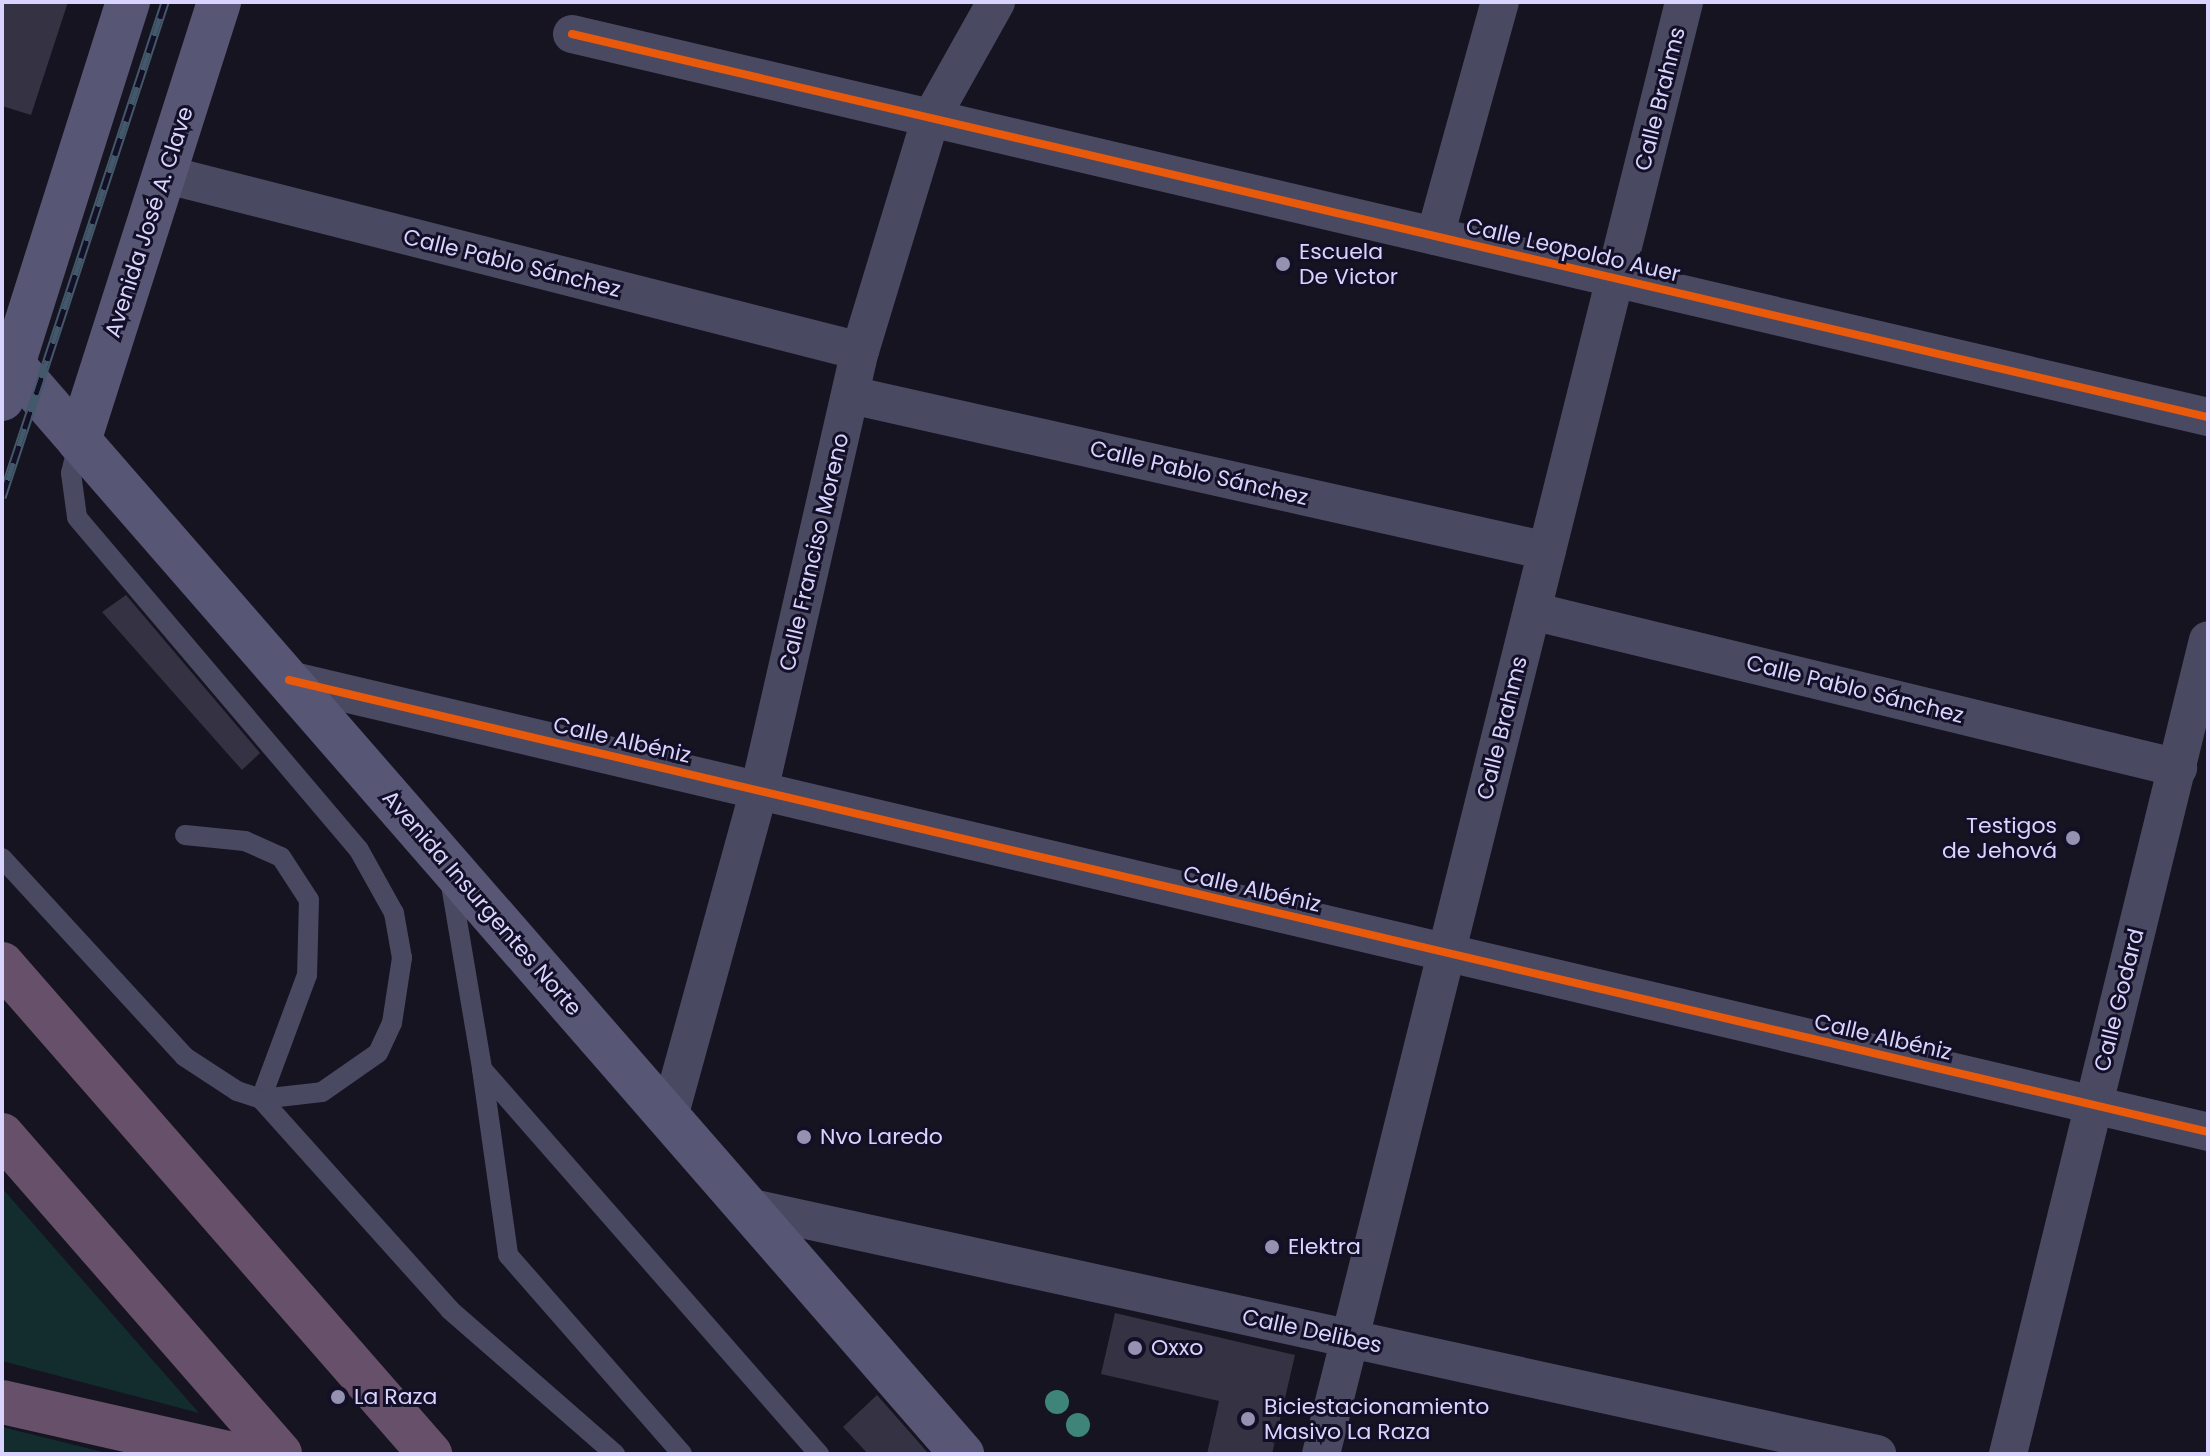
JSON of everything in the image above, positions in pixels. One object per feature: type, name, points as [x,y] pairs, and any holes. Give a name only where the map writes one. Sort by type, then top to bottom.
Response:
[{"type":"highway","points":[[2,964],[430,1454]]},
{"type":"highway","points":[[2,1135],[280,1454]]},
{"type":"highway","points":[[2,1402],[233,1454]]},
{"type":"main road","points":[[6,372],[128,2]]},
{"type":"main road","name":"Avenida José A. Clave","points":[[79,441],[219,2]]},
{"type":"main road","name":"Avenida Insurgentes Norte","points":[[6,372],[79,441],[962,1454]]},
{"type":"street","name":"Calle Franciso Moreno","points":[[669,1117],[759,791],[860,351],[931,118],[996,2]]},
{"type":"street","points":[[1435,236],[1500,2]]},
{"type":"street","name":"Calle Brahms","points":[[1321,1454],[1684,2]]},
{"type":"street","name":"Calle Leopoldo Auer","points":[[572,34],[2208,417]]},
{"type":"street","name":"Calle Pablo Sánchez","points":[[164,174],[860,351]]},
{"type":"street","name":"Calle Pablo Sánchez","points":[[851,395],[1547,551]]},
{"type":"street","name":"Calle Pablo Sánchez","points":[[1532,611],[2178,768]]},
{"type":"street","name":"Calle Godard","points":[[2008,1454],[2208,640]]},
{"type":"street","name":"Calle Albéniz","points":[[289,680],[2208,1132]]},
{"type":"street","name":"Calle Delibes","points":[[747,1207],[1877,1454]]},
{"type":"lane","points":[[2,858],[185,1057],[237,1091],[261,1099],[322,1092],[378,1053],[401,990],[394,913],[359,850],[77,517],[71,473],[79,441]]},
{"type":"lane","points":[[185,835],[245,841],[281,857],[309,900],[307,975],[261,1099]]},
{"type":"lane","points":[[447,862],[482,1069],[508,1255],[668,1444],[682,1454]]},
{"type":"lane","points":[[482,1069],[819,1454]]},
{"type":"lane","points":[[261,1099],[450,1310],[615,1454]]},
{"type":"green space","points":[[2,1188],[199,1413],[2,1361]]},
{"type":"green space","points":[[2,1427],[111,1454],[2,1454]]},
{"type":"building","points":[[2,2],[68,2],[31,115],[2,106]]},
{"type":"building","points":[[126,595],[260,753],[242,770],[102,612]]},
{"type":"building","points":[[1115,1313],[1295,1355],[1272,1454],[1207,1454],[1219,1401],[1101,1374]]},
{"type":"building","points":[[877,1395],[929,1454],[868,1454],[843,1427]]},
{"type":"railway","points":[[2,497],[165,2]]},
{"type":"cycle path","points":[[572,34],[2208,417]]},
{"type":"cycle path","points":[[289,680],[2208,1132]]},
{"type":"place","name":"Escuela De Victor","points":[[1283,264]]},
{"type":"place","name":"Testigos de Jehová","points":[[2073,838]]},
{"type":"place","name":"Nvo Laredo","points":[[804,1137]]},
{"type":"place","name":"Elektra","points":[[1272,1247]]},
{"type":"place","name":"Oxxo","points":[[1135,1348]]},
{"type":"place","name":"La Raza","points":[[338,1397]]},
{"type":"place","name":"Biciestacionamiento Masivo La Raza","points":[[1248,1419]]}]
